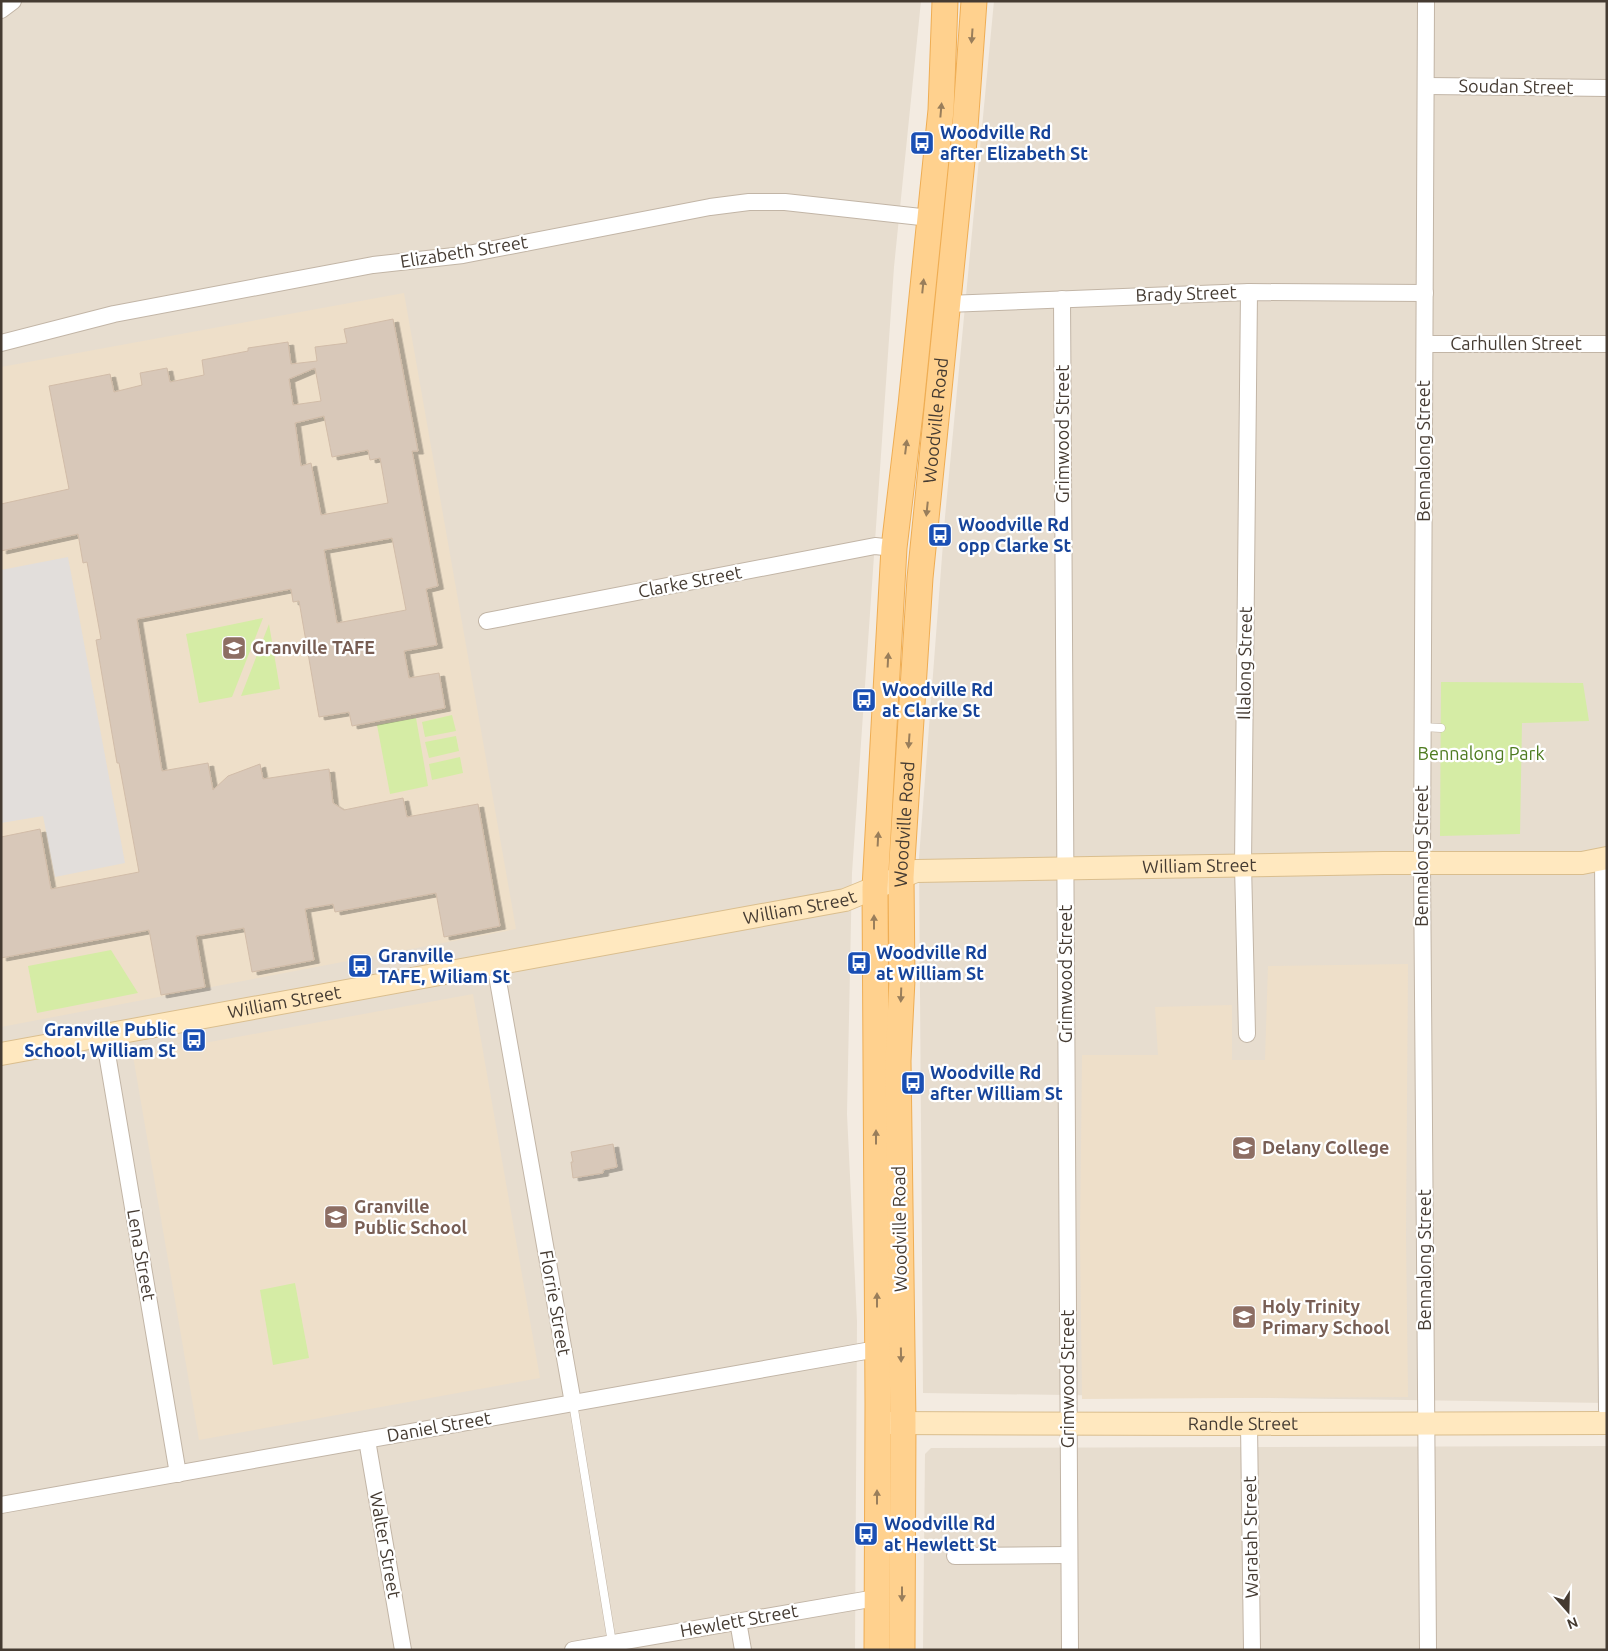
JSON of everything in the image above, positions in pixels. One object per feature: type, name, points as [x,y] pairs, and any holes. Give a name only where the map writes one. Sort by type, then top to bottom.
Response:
[{"type":"main road","name":"Woodville Road","points":[[877,1650],[878,1423],[875,888],[894,548],[941,110],[945,1]]},
{"type":"main road","name":"Woodville Road","points":[[902,1650],[903,1422],[898,1061],[902,988],[901,877],[920,578],[964,141],[974,1]]},
{"type":"street","points":[[1,10],[13,1]]},
{"type":"street","name":"Bennalong Street","points":[[1426,1],[1422,863],[1428,1650]]},
{"type":"street","name":"Soudan Street","points":[[1426,86],[1607,88]]},
{"type":"street","name":"Elizabeth Street","points":[[1,343],[123,312],[373,265],[463,255],[710,207],[749,202],[785,202],[930,218]]},
{"type":"street","name":"Brady Street","points":[[947,304],[1249,292],[1425,293]]},
{"type":"street","name":"Illalong Street","points":[[1247,1034],[1243,865],[1249,292]]},
{"type":"street","name":"Grimwood Street","points":[[1062,299],[1070,1650]]},
{"type":"street","name":"Carhullen Street","points":[[1425,344],[1607,344]]},
{"type":"street","name":"Clarke Street","points":[[487,621],[875,546],[894,548]]},
{"type":"street","points":[[1605,859],[1607,1410]]},
{"type":"street","name":"William Street","points":[[1,1054],[845,900],[916,871],[1243,865],[1582,863],[1605,859]]},
{"type":"street","name":"Florrie Street","points":[[495,964],[573,1403]]},
{"type":"street","name":"Lena Street","points":[[104,1036],[178,1474]]},
{"type":"street","name":"Daniel Street","points":[[1,1505],[877,1349]]},
{"type":"street","name":"Randle Street","points":[[878,1423],[1607,1423]]},
{"type":"street","name":"Waratah Street","points":[[1250,1424],[1252,1650]]},
{"type":"street","name":"Walter Street","points":[[367,1440],[403,1650]]},
{"type":"street","points":[[955,1556],[1069,1555]]},
{"type":"street","name":"Hewlett Street","points":[[573,1650],[876,1598]]},
{"type":"street","points":[[738,1622],[744,1650]]},
{"type":"lane","points":[[1422,727],[1441,728]]},
{"type":"lane","name":"Florrie Street","points":[[573,1403],[612,1643]]},
{"type":"shaded area","points":[[1,1],[921,1],[894,267],[852,873],[847,1114],[857,1321],[855,1650],[1,1650]]},
{"type":"shaded area","points":[[994,1],[1607,1],[1607,1403],[923,1393],[919,858],[945,517]]},
{"type":"shaded area","name":"Granville TAFE","points":[[404,293],[516,929],[1,1027],[1,367]]},
{"type":"shaded area","points":[[68,557],[125,863],[55,877],[43,816],[1,823],[1,570]]},
{"type":"shaded area","points":[[1408,964],[1406,1235],[1408,1397],[1082,1399],[1080,1238],[1082,1055],[1158,1055],[1155,1007],[1232,1005],[1232,1060],[1265,1060],[1268,966]]},
{"type":"shaded area","name":"Granville Public School","points":[[473,994],[540,1378],[199,1440],[133,1056]]},
{"type":"shaded area","points":[[1607,1446],[1607,1650],[923,1650],[925,1454],[931,1448]]},
{"type":"green space","points":[[263,618],[232,697],[199,703],[186,634]]},
{"type":"green space","points":[[269,624],[280,689],[241,696]]},
{"type":"green space","name":"Bennalong Park","points":[[1441,682],[1583,683],[1589,721],[1522,723],[1520,834],[1440,836]]},
{"type":"green space","points":[[452,715],[456,731],[425,737],[422,722]]},
{"type":"green space","points":[[416,718],[428,786],[390,794],[377,725]]},
{"type":"green space","points":[[456,736],[459,751],[429,758],[425,742]]},
{"type":"green space","points":[[460,757],[463,773],[432,780],[429,764]]},
{"type":"green space","points":[[111,950],[138,993],[37,1013],[28,966]]},
{"type":"green space","points":[[295,1283],[309,1358],[273,1365],[260,1290]]},
{"type":"building","points":[[393,319],[418,451],[412,451],[438,586],[426,589],[437,645],[404,651],[409,678],[439,673],[445,708],[352,726],[349,712],[319,717],[299,601],[293,602],[291,589],[137,619],[162,771],[208,763],[213,790],[228,776],[260,764],[263,779],[329,769],[333,803],[344,810],[403,798],[407,817],[478,804],[500,926],[444,937],[436,893],[335,912],[333,904],[305,909],[314,960],[252,972],[244,928],[196,936],[205,987],[161,995],[149,930],[1,958],[1,837],[40,829],[51,889],[139,872],[119,763],[117,763],[96,640],[101,639],[87,562],[83,563],[78,534],[1,551],[1,504],[69,489],[49,386],[110,374],[114,392],[142,385],[140,373],[167,368],[170,382],[204,375],[202,360],[248,351],[248,348],[288,342],[291,364],[317,361],[315,347],[347,343],[344,329]],"holes":[[[315,368],[321,401],[293,405],[289,379]],[[324,416],[332,457],[368,450],[370,460],[380,458],[388,503],[321,515],[311,463],[301,466],[295,423]],[[392,538],[406,610],[337,623],[324,550]]]},
{"type":"building","points":[[613,1144],[617,1167],[603,1170],[603,1173],[573,1178],[571,1152]]},
{"type":"place","name":"Woodville Rd after Elizabeth St","points":[[922,143]]},
{"type":"place","name":"Woodville Rd opp Clarke St","points":[[940,535]]},
{"type":"place","name":"Granville TAFE","points":[[234,648]]},
{"type":"place","name":"Woodville Rd at Clarke St","points":[[864,700]]},
{"type":"place","name":"Woodville Rd at William St","points":[[859,963]]},
{"type":"place","name":"Granville TAFE, Wiliam St","points":[[360,966]]},
{"type":"place","name":"Granville Public School, William St","points":[[194,1040]]},
{"type":"place","name":"Woodville Rd after William St","points":[[913,1083]]},
{"type":"place","name":"Delany College","points":[[1244,1148]]},
{"type":"place","name":"Granville Public School","points":[[336,1217]]},
{"type":"place","name":"Holy Trinity Primary School","points":[[1244,1317]]},
{"type":"place","name":"Woodville Rd at Hewlett St","points":[[866,1534]]}]
